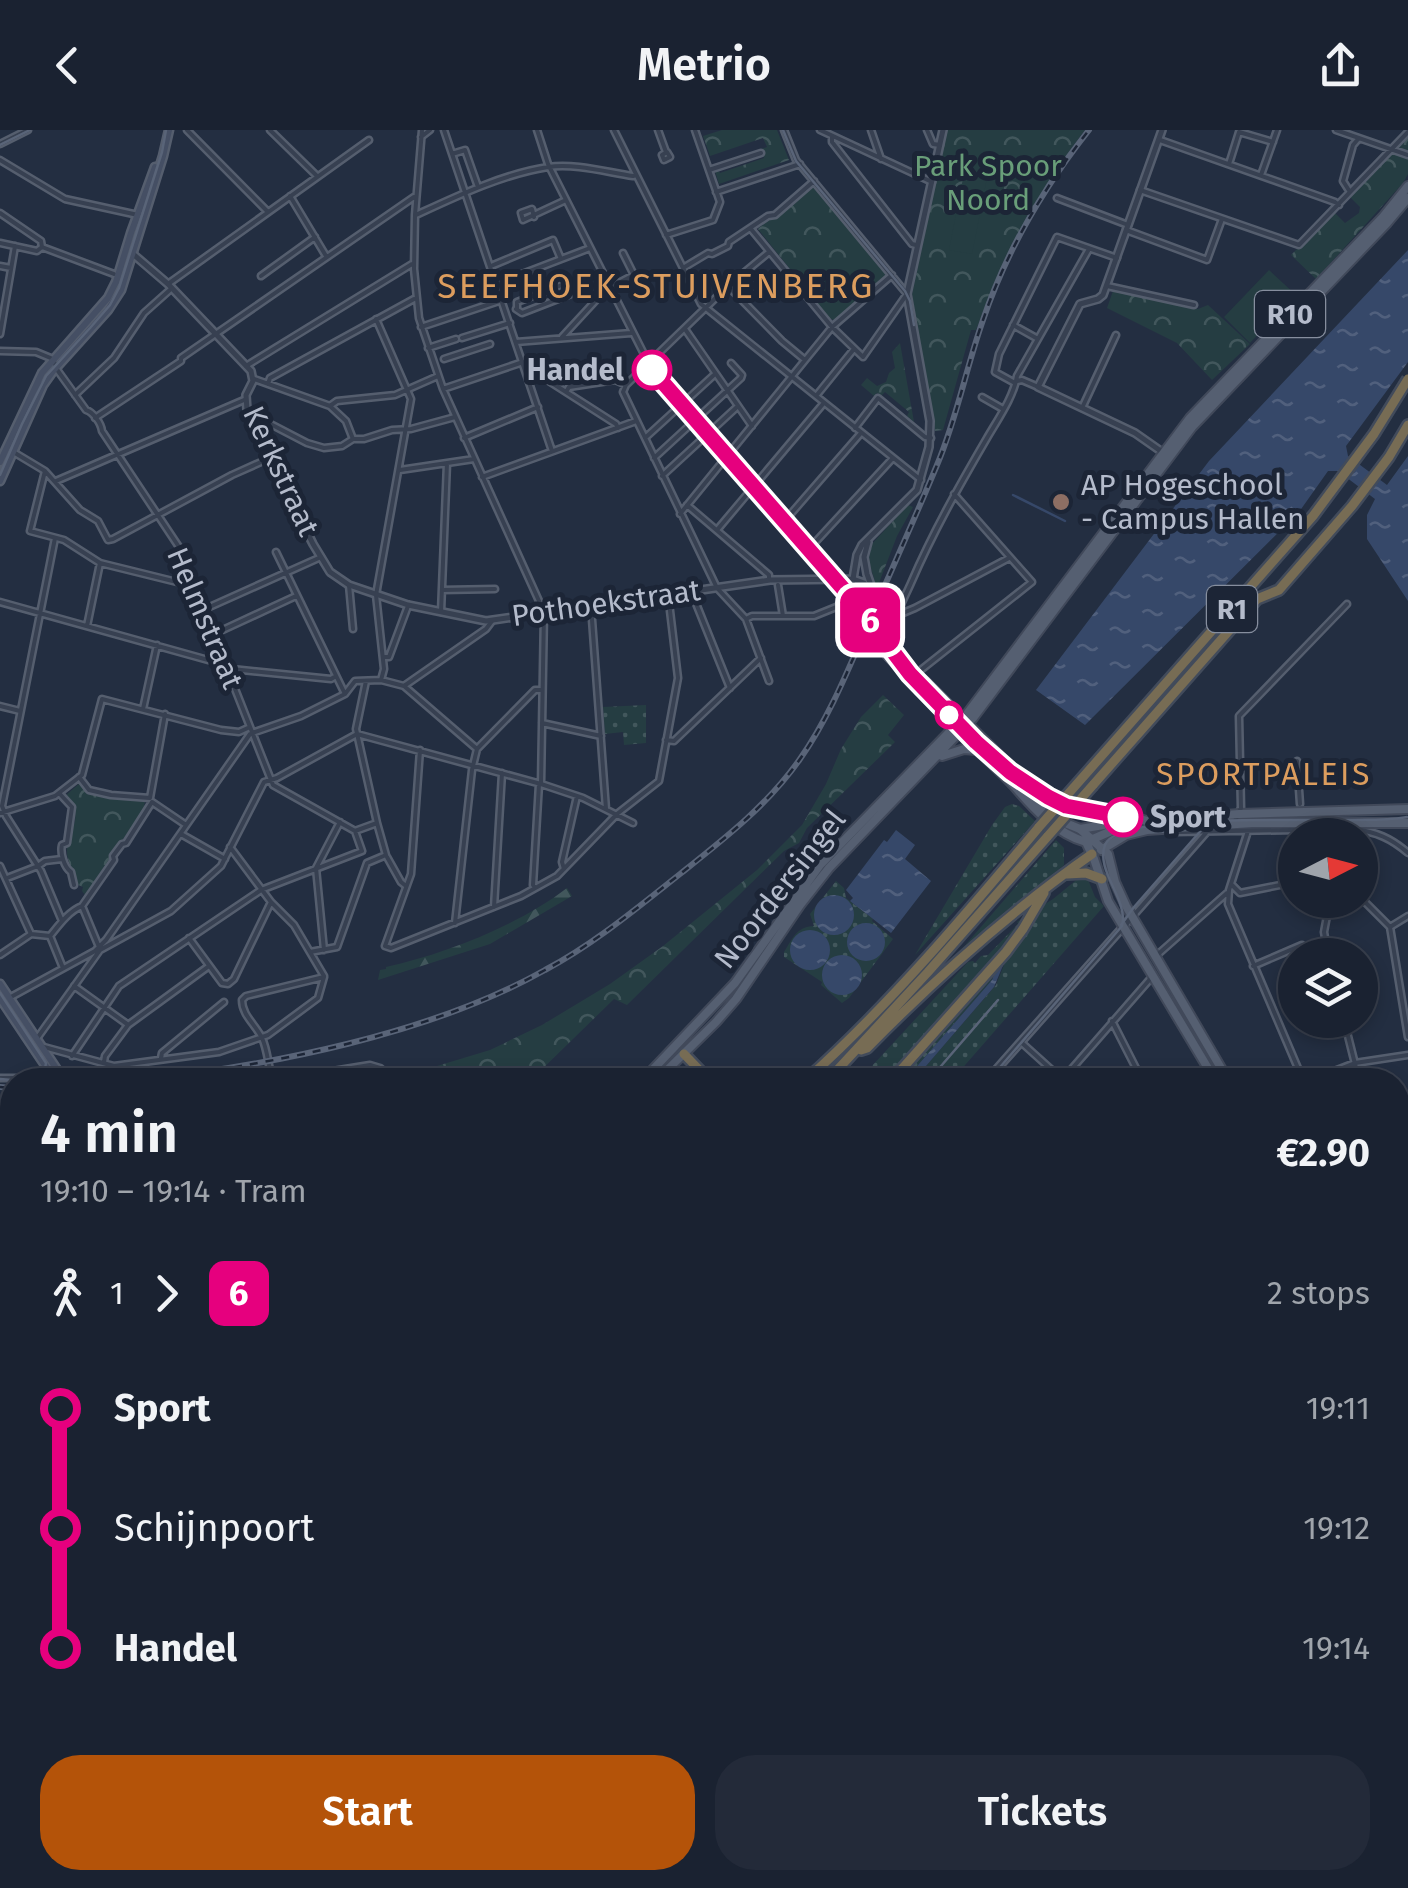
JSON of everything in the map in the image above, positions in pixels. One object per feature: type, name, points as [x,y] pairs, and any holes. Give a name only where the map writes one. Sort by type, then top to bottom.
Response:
[{"type":"highway","name":"R1","points":[[818,1068],[920,964],[1312,516],[1374,434],[1408,378]]},
{"type":"highway","name":"R1","points":[[840,1068],[1256,599],[1279,590],[1352,506],[1408,425]]},
{"type":"highway","points":[[854,1053],[867,1048],[928,986],[1097,852]]},
{"type":"highway","points":[[1065,874],[1086,873],[1102,880]]},
{"type":"highway","points":[[903,1068],[1006,952],[1045,890]]},
{"type":"highway","points":[[680,1050],[697,1068]]},
{"type":"main road","points":[[0,462],[40,377],[112,298],[167,130]]},
{"type":"main road","name":"R10","points":[[957,730],[1190,418],[1383,217],[1408,186]]},
{"type":"main road","name":"R10","points":[[1166,455],[1408,198]]},
{"type":"main road","points":[[0,481],[54,363]]},
{"type":"main road","points":[[966,721],[1010,766],[1044,809],[1080,830],[1090,841],[1097,852],[1108,900],[1208,1068]]},
{"type":"main road","points":[[957,730],[1043,818],[1069,836],[1090,841],[1139,819]]},
{"type":"main road","name":"Noordersingel","points":[[658,1068],[716,1022],[829,868],[930,764],[957,730]]},
{"type":"main road","name":"Noordersingel","points":[[666,1068],[735,983],[820,865],[957,730]]},
{"type":"main road","points":[[930,764],[950,752],[976,750]]},
{"type":"main road","points":[[1080,830],[1139,819],[1147,822],[1239,814],[1408,810]]},
{"type":"main road","points":[[1097,852],[1134,832],[1160,828],[1408,823]]},
{"type":"main road","points":[[1097,852],[1108,854],[1116,866],[1121,896],[1221,1068]]},
{"type":"main road","points":[[0,984],[3,1000],[55,1068]]},
{"type":"main road","points":[[3,1000],[24,1020],[35,1042]]},
{"type":"main road","points":[[43,1052],[49,1068]]},
{"type":"street","points":[[0,144],[28,130]]},
{"type":"street","points":[[186,130],[268,212]]},
{"type":"street","points":[[270,130],[317,176]]},
{"type":"street","points":[[430,130],[421,133],[415,215],[414,262],[421,327],[464,438],[544,612],[534,888]]},
{"type":"street","points":[[444,130],[502,300],[512,310],[522,313],[571,294],[567,283],[517,302],[512,310],[510,323],[552,451]]},
{"type":"street","points":[[538,130],[549,167],[649,364],[710,432],[782,524],[856,599],[814,616],[746,619]]},
{"type":"street","points":[[614,130],[706,308],[921,480]]},
{"type":"street","points":[[658,130],[666,152]]},
{"type":"street","points":[[666,235],[712,220],[720,202],[696,131],[704,130]]},
{"type":"street","points":[[784,130],[800,164],[908,294]]},
{"type":"street","points":[[871,130],[881,159]]},
{"type":"street","points":[[927,130],[933,144],[940,145]]},
{"type":"street","points":[[943,130],[908,294],[931,438],[915,492],[858,551],[854,579],[867,599],[886,655],[957,730]]},
{"type":"street","points":[[1038,387],[1080,304],[1103,295],[1162,130]]},
{"type":"street","points":[[1262,175],[1277,130]]},
{"type":"street","points":[[1336,130],[1408,155]]},
{"type":"street","points":[[823,131],[932,182]]},
{"type":"street","points":[[1229,164],[1238,132],[1273,142]]},
{"type":"street","points":[[1140,190],[1299,244],[1408,132]]},
{"type":"street","points":[[832,136],[832,142],[852,168],[912,244],[918,246]]},
{"type":"street","points":[[1350,193],[1343,181],[1352,146],[1359,138]]},
{"type":"street","points":[[1159,139],[1338,205]]},
{"type":"street","points":[[76,395],[114,358],[144,313],[170,286],[369,140]]},
{"type":"street","points":[[452,154],[465,150],[478,187]]},
{"type":"street","points":[[709,170],[761,152]]},
{"type":"street","points":[[0,160],[65,200],[141,216]]},
{"type":"street","points":[[716,192],[800,164]]},
{"type":"street","points":[[415,215],[478,187],[549,167],[636,175]]},
{"type":"street","points":[[683,268],[728,246],[774,215],[814,181]]},
{"type":"street","points":[[290,196],[327,257]]},
{"type":"street","points":[[95,418],[412,196],[416,197]]},
{"type":"street","points":[[1057,198],[1207,260],[1222,219]]},
{"type":"street","points":[[534,217],[566,200]]},
{"type":"street","points":[[0,213],[41,240],[42,247]]},
{"type":"street","points":[[751,229],[832,327],[863,357],[908,294]]},
{"type":"street","points":[[261,276],[315,237]]},
{"type":"street","points":[[1116,258],[1057,237],[999,354],[994,372],[1016,382],[1022,380],[1136,433],[1166,455]]},
{"type":"street","points":[[490,266],[553,240],[561,259]]},
{"type":"street","points":[[0,244],[37,250],[42,247]]},
{"type":"street","points":[[0,334],[14,246]]},
{"type":"street","points":[[42,247],[114,274]]},
{"type":"street","points":[[496,284],[591,248]]},
{"type":"street","points":[[907,667],[892,634],[898,613],[932,536],[1089,248]]},
{"type":"street","name":"Kerkstraat","points":[[130,252],[170,286],[246,366],[254,379],[245,400],[250,416],[321,557],[334,576],[376,595]]},
{"type":"street","points":[[770,252],[728,286],[623,392],[716,588],[746,619],[770,680]]},
{"type":"street","points":[[561,338],[610,286],[634,275],[623,253]]},
{"type":"street","points":[[246,366],[414,262]]},
{"type":"street","points":[[0,266],[11,268]]},
{"type":"street","points":[[680,514],[832,327],[893,274]]},
{"type":"street","points":[[728,286],[805,360]]},
{"type":"street","points":[[1106,286],[1194,305]]},
{"type":"street","points":[[268,384],[270,378],[416,298]]},
{"type":"street","points":[[421,327],[502,300]]},
{"type":"street","points":[[376,319],[411,398],[376,595],[384,669],[381,680]]},
{"type":"street","points":[[428,348],[510,323]]},
{"type":"street","points":[[1014,325],[1038,339]]},
{"type":"street","points":[[685,329],[752,426]]},
{"type":"street","points":[[516,342],[634,333]]},
{"type":"street","points":[[1082,408],[1116,335]]},
{"type":"street","points":[[444,359],[490,344]]},
{"type":"street","points":[[816,396],[854,349]]},
{"type":"street","points":[[0,352],[36,352],[54,363]]},
{"type":"street","points":[[443,389],[523,362]]},
{"type":"street","name":"Helmstraat","points":[[54,363],[95,418],[178,546],[271,780]]},
{"type":"street","points":[[654,458],[742,378],[731,363]]},
{"type":"street","points":[[526,371],[530,369],[618,428]]},
{"type":"street","points":[[645,439],[715,374]]},
{"type":"street","points":[[330,406],[394,395],[438,376]]},
{"type":"street","points":[[254,379],[330,406],[346,421],[353,440]]},
{"type":"street","points":[[566,392],[569,387],[615,380],[626,385]]},
{"type":"street","points":[[982,397],[1003,409]]},
{"type":"street","points":[[855,428],[878,398],[931,438]]},
{"type":"street","points":[[56,481],[245,400]]},
{"type":"street","points":[[717,530],[824,403]]},
{"type":"street","points":[[662,476],[738,406]]},
{"type":"street","points":[[464,438],[538,407]]},
{"type":"street","points":[[250,416],[316,446],[338,447],[353,440],[455,417]]},
{"type":"street","points":[[482,477],[636,421]]},
{"type":"street","points":[[782,524],[861,432]]},
{"type":"street","points":[[12,451],[56,481],[80,510],[98,520],[108,540],[270,458]]},
{"type":"street","points":[[400,470],[474,458]]},
{"type":"street","points":[[809,549],[892,458]]},
{"type":"street","points":[[441,612],[447,463]]},
{"type":"street","points":[[45,471],[30,531],[64,540],[100,563],[188,584],[194,582]]},
{"type":"street","points":[[917,673],[1032,582],[954,494]]},
{"type":"street","points":[[687,506],[769,575],[770,580]]},
{"type":"street","points":[[56,538],[2,812],[38,866],[62,921]]},
{"type":"street","points":[[869,539],[864,558],[892,646],[902,663],[966,721]]},
{"type":"street","points":[[276,552],[345,694]]},
{"type":"street","points":[[205,609],[321,557]]},
{"type":"street","points":[[898,613],[915,608],[1010,558]]},
{"type":"street","points":[[87,626],[100,563]]},
{"type":"street","points":[[854,579],[864,583],[874,595]]},
{"type":"street","name":"Pothoekstraat","points":[[376,595],[486,621],[770,580],[854,579]]},
{"type":"street","points":[[350,584],[353,629]]},
{"type":"street","points":[[778,585],[783,616]]},
{"type":"street","points":[[442,590],[495,589]]},
{"type":"street","points":[[691,591],[730,688]]},
{"type":"street","points":[[420,750],[411,874],[385,946],[391,948],[494,907],[564,870],[617,814],[659,781],[678,678],[668,594]]},
{"type":"street","points":[[214,634],[297,596]]},
{"type":"street","points":[[0,602],[227,668],[331,679],[336,676]]},
{"type":"street","points":[[1234,824],[1242,808],[1239,716],[1346,604]]},
{"type":"street","points":[[383,657],[390,656],[408,605]]},
{"type":"street","points":[[591,606],[606,809]]},
{"type":"street","points":[[404,686],[486,629],[493,620]]},
{"type":"street","points":[[143,709],[157,645]]},
{"type":"street","points":[[666,740],[674,741],[761,658]]},
{"type":"street","points":[[2,812],[59,793],[82,774],[102,699],[238,732],[301,716],[345,694],[352,683],[381,680],[404,686],[477,748]]},
{"type":"street","points":[[366,681],[357,734],[386,855],[406,886]]},
{"type":"street","points":[[456,922],[477,748],[535,690],[542,690]]},
{"type":"street","points":[[0,706],[20,711]]},
{"type":"street","points":[[50,936],[82,906],[151,800],[165,714]]},
{"type":"street","points":[[542,724],[600,736]]},
{"type":"street","points":[[35,1042],[251,730]]},
{"type":"street","points":[[3,1000],[171,911],[221,866],[264,782],[357,734],[578,796],[633,823]]},
{"type":"street","points":[[1297,761],[1300,804]]},
{"type":"street","points":[[494,907],[502,773]]},
{"type":"street","points":[[79,777],[89,790],[151,800],[186,825]]},
{"type":"street","points":[[72,1056],[119,986],[261,890],[362,850],[355,830],[273,786],[271,780]]},
{"type":"street","points":[[59,793],[72,806],[67,842],[61,851],[74,885]]},
{"type":"street","points":[[564,870],[562,862],[578,796]]},
{"type":"street","points":[[324,950],[316,868],[340,822]]},
{"type":"street","points":[[355,830],[376,823]]},
{"type":"street","points":[[1160,828],[1168,832],[1278,831]]},
{"type":"street","points":[[1248,831],[1230,887],[1229,908],[1298,1068]]},
{"type":"street","points":[[997,1068],[1208,832]]},
{"type":"street","points":[[180,833],[225,859]]},
{"type":"street","points":[[1378,834],[1408,853]]},
{"type":"street","points":[[43,1052],[114,1066],[220,1052],[262,1037],[318,998],[324,976],[310,952],[294,925],[261,890],[230,848]]},
{"type":"street","points":[[310,952],[336,948],[367,863],[386,855]]},
{"type":"street","points":[[7,878],[50,860],[64,859]]},
{"type":"street","points":[[0,866],[30,934]]},
{"type":"street","points":[[1230,887],[1240,893],[1278,885]]},
{"type":"street","points":[[1156,956],[1230,887]]},
{"type":"street","points":[[189,938],[222,983],[228,984],[271,902]]},
{"type":"street","points":[[82,906],[102,948]]},
{"type":"street","points":[[1378,915],[1390,927],[1408,1037]]},
{"type":"street","points":[[1390,927],[1408,916]]},
{"type":"street","points":[[0,955],[30,934],[50,936]]},
{"type":"street","points":[[50,936],[64,968]]},
{"type":"street","points":[[1253,966],[1278,956]]},
{"type":"street","points":[[104,1064],[105,1056],[128,1025],[210,966]]},
{"type":"street","points":[[1073,1068],[1154,974]]},
{"type":"street","points":[[272,1068],[262,1037],[241,1006],[242,1001],[246,996],[324,976]]},
{"type":"street","points":[[74,986],[128,1025]]},
{"type":"street","points":[[161,1060],[162,1053],[224,1002]]},
{"type":"street","points":[[1112,1021],[1136,1068]]},
{"type":"street","points":[[1349,1038],[1356,1068]]},
{"type":"street","points":[[1020,1042],[1049,1068]]},
{"type":"street","points":[[1342,1068],[1408,1054]]},
{"type":"street","points":[[353,1068],[380,1068]]},
{"type":"green space","points":[[722,130],[777,130],[789,160],[719,184],[715,171],[720,173],[764,158],[761,149],[767,147],[763,138],[710,156],[703,136]]},
{"type":"green space","name":"Park Spoor Noord","points":[[947,130],[1085,130],[1052,177],[1010,251],[976,330],[971,330],[943,430],[935,431],[912,294]]},
{"type":"green space","points":[[1408,135],[1408,174],[1403,183],[1316,279],[1291,255],[1334,212],[1345,223],[1359,213],[1360,207],[1349,196]]},
{"type":"green space","points":[[967,158],[990,163],[972,254],[949,250]]},
{"type":"green space","points":[[814,187],[887,275],[835,320],[830,319],[758,229]]},
{"type":"green space","points":[[1269,270],[1296,295],[1250,343],[1224,317]]},
{"type":"green space","points":[[1113,291],[1198,309],[1208,305],[1250,344],[1212,380],[1177,343],[1107,308]]},
{"type":"green space","points":[[900,343],[914,422],[907,416],[909,412],[885,392],[874,396],[861,385],[867,378],[877,386],[886,382],[895,368],[892,352]]},
{"type":"green space","points":[[908,505],[913,507],[877,588],[869,562],[870,546]]},
{"type":"green space","points":[[883,695],[904,715],[888,735],[895,742],[807,828],[799,843],[784,851],[627,1005],[614,999],[543,1068],[435,1068],[490,1050],[542,1025],[610,984],[757,870],[802,825],[861,717]]},
{"type":"green space","points":[[646,705],[646,743],[624,745],[623,732],[605,734],[603,707]]},
{"type":"green space","points":[[80,783],[88,793],[145,799],[144,809],[85,895],[67,852],[75,813],[65,796]]},
{"type":"green space","points":[[1012,804],[1035,821],[915,955],[992,825]]},
{"type":"green space","points":[[1056,840],[1064,848],[1064,865],[955,957]]},
{"type":"green space","points":[[1080,877],[1087,877],[1095,897],[1104,906],[962,1068],[924,1068],[996,985],[1010,950],[1003,948],[992,980],[915,1068],[870,1068],[968,962],[975,963],[988,955],[1017,922]]},
{"type":"green space","points":[[836,881],[844,888],[846,898],[893,939],[842,1003],[822,982],[784,957],[796,934],[814,926],[810,914]]},
{"type":"green space","points":[[567,888],[572,896],[490,944],[378,980],[380,970],[386,967],[481,936],[527,914]]},
{"type":"water","points":[[1408,250],[1408,362],[1346,446],[1348,456],[1387,485],[1408,456],[1408,601],[1367,539],[1367,515],[1375,499],[1338,471],[1328,471],[1299,512],[1085,725],[1036,690],[1209,461]]},
{"type":"water","points":[[896,830],[915,845],[905,859],[931,881],[891,933],[850,901],[853,898],[846,890]]},
{"type":"water","points":[[834,895],[848,901],[854,915],[848,929],[834,935],[820,929],[814,915],[820,901]]},
{"type":"water","points":[[866,923],[880,928],[885,942],[880,956],[866,961],[852,956],[847,942],[852,928]]},
{"type":"water","points":[[810,930],[824,936],[830,950],[824,964],[810,970],[796,964],[790,950],[796,936]]},
{"type":"water","points":[[842,955],[856,961],[862,975],[856,989],[842,995],[828,989],[822,975],[828,961]]},
{"type":"water","points":[[1007,956],[994,987],[924,1068],[915,1068],[992,980],[1000,958]]},
{"type":"waterway","points":[[1013,495],[1065,521]]},
{"type":"tram line","points":[[0,145],[30,130]]},
{"type":"tram line","points":[[0,475],[46,376],[110,305],[119,288],[166,130]]},
{"type":"tram line","points":[[783,130],[796,161],[905,291],[914,325]]},
{"type":"tram line","name":"6","points":[[652,370],[860,608],[910,674],[976,742],[1010,772],[1048,797],[1066,806],[1123,817]]},
{"type":"tram line","points":[[928,689],[932,697]]},
{"type":"tram line","points":[[999,1068],[1122,926],[1121,906],[1103,855],[1105,845],[1120,833],[1195,822],[1407,817]]},
{"type":"tram line","points":[[1121,925],[1204,827],[1217,819]]},
{"type":"tram line","points":[[0,993],[46,1063],[45,1068]]},
{"type":"tram line","points":[[939,1068],[998,1000]]},
{"type":"railway","points":[[228,1068],[348,1044],[500,993],[598,937],[713,848],[760,806],[800,759],[837,693],[944,447],[977,338],[1003,270],[1042,197],[1089,130]]},
{"type":"place","name":"Handel","points":[[652,370]]},
{"type":"place","name":"AP Hogeschool - Campus Hallen","points":[[1061,502]]},
{"type":"place","name":"Sport","points":[[1123,817]]},
{"type":"district","name":"SEEFHOEK-STUIVENBERG","points":[[656,286]]},
{"type":"district","name":"SPORTPALEIS","points":[[1264,774]]}]
